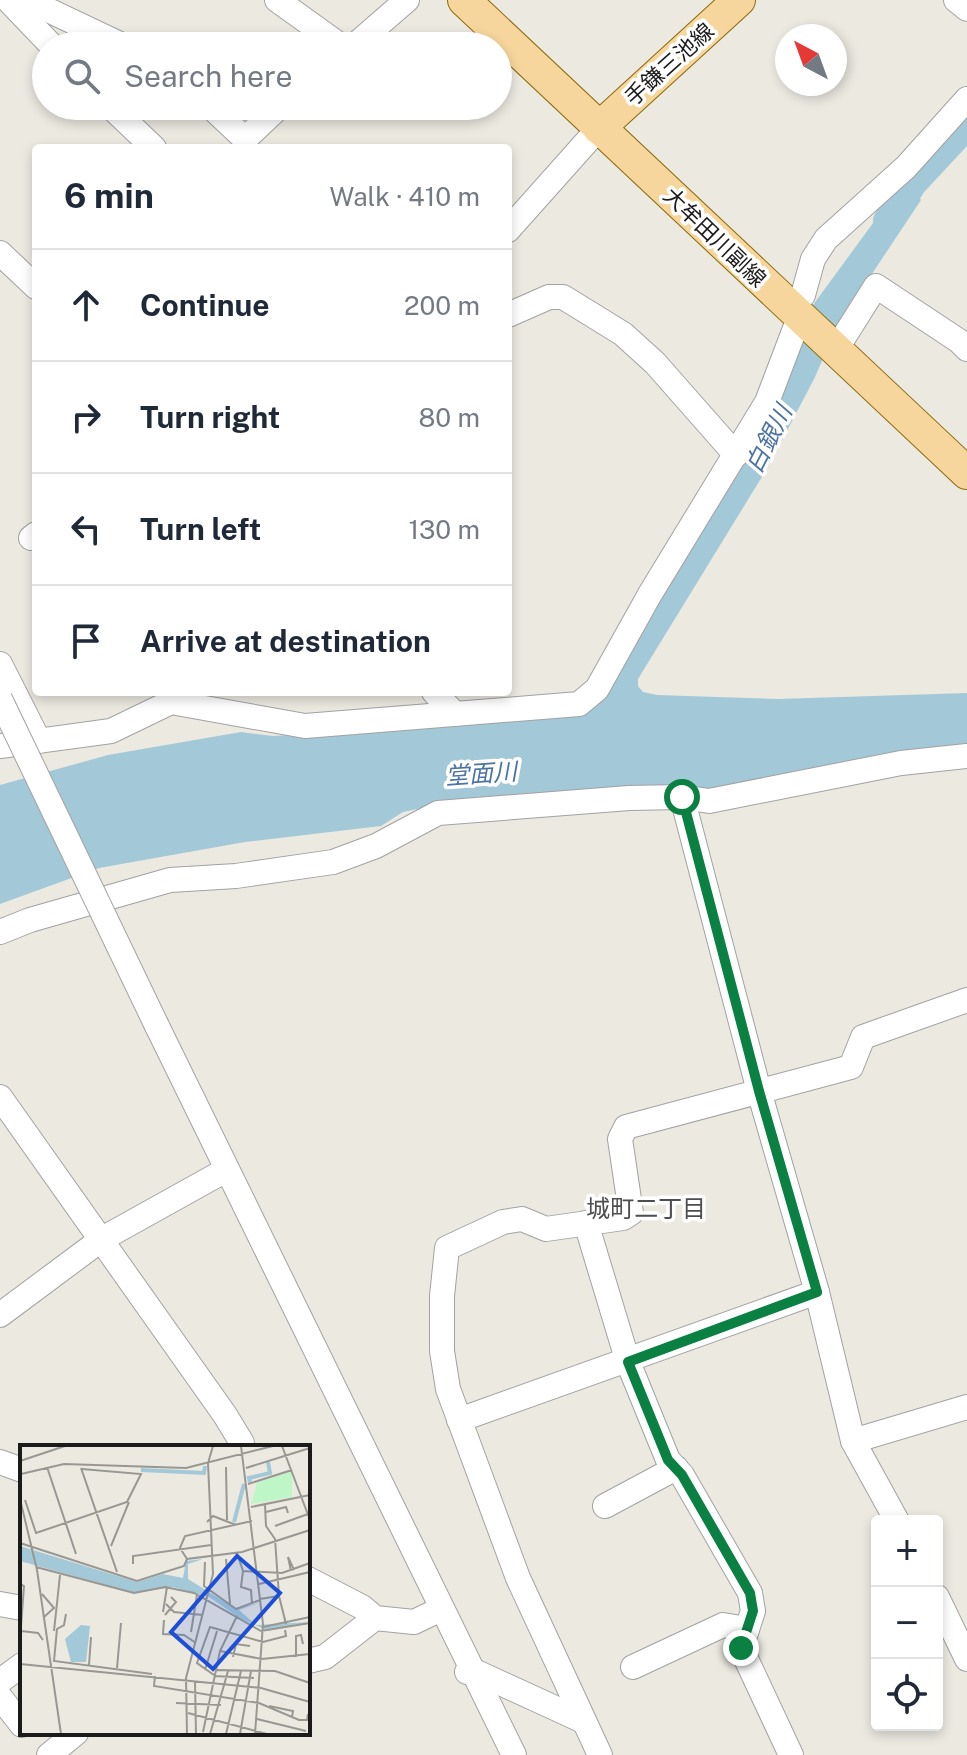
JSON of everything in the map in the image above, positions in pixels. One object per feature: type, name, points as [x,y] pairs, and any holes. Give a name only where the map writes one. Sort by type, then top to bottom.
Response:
[{"type":"main road","name":"大牟田川副線","points":[[464,0],[498,32]]},
{"type":"main road","name":"手鎌三池線","points":[[599,128],[739,0]]},
{"type":"main road","name":"大牟田川副線","points":[[512,46],[967,473]]},
{"type":"street","points":[[0,13],[8,0],[39,32]]},
{"type":"street","points":[[27,0],[94,32]]},
{"type":"street","points":[[277,0],[322,32]]},
{"type":"street","points":[[370,32],[407,0]]},
{"type":"street","points":[[956,0],[967,9]]},
{"type":"street","points":[[0,746],[111,731],[171,702],[305,726],[579,704],[597,689],[650,594],[767,402],[813,259],[826,239],[906,167],[967,99]]},
{"type":"street","points":[[125,120],[150,144]]},
{"type":"street","points":[[224,120],[247,143],[268,120]]},
{"type":"street","points":[[512,226],[599,128]]},
{"type":"street","points":[[0,253],[32,283]]},
{"type":"street","points":[[835,351],[876,286],[964,341]]},
{"type":"street","points":[[512,313],[549,297],[563,297],[623,334],[655,363],[736,455]]},
{"type":"street","points":[[0,664],[39,741]]},
{"type":"street","points":[[438,696],[455,714]]},
{"type":"street","points":[[0,699],[150,1029]]},
{"type":"street","points":[[0,734],[150,1029],[465,1673],[498,1755]]},
{"type":"street","points":[[0,932],[30,920],[170,880],[236,876],[333,862],[376,846],[438,813],[629,798],[682,797],[709,801],[901,763],[967,756]]},
{"type":"street","points":[[682,797],[759,1091],[817,1292],[853,1441],[894,1515]]},
{"type":"street","points":[[600,1755],[581,1720],[518,1578],[448,1389],[442,1351],[442,1296],[447,1248],[503,1222],[522,1219],[546,1229],[623,1218],[631,1213],[620,1139],[626,1127],[851,1067],[863,1037],[967,1000]]},
{"type":"street","points":[[0,1097],[225,1415],[242,1445]]},
{"type":"street","points":[[0,1315],[102,1239],[220,1173]]},
{"type":"street","points":[[586,1223],[628,1362],[668,1460],[676,1468],[750,1593],[753,1611],[741,1648],[791,1755]]},
{"type":"street","points":[[459,1420],[817,1292]]},
{"type":"street","points":[[853,1441],[967,1407]]},
{"type":"street","points":[[0,1462],[20,1469]]},
{"type":"street","points":[[605,1506],[676,1468]]},
{"type":"street","points":[[310,1580],[362,1607],[375,1618],[414,1622],[435,1612]]},
{"type":"street","points":[[0,1604],[20,1608]]},
{"type":"street","points":[[943,1609],[967,1659]]},
{"type":"street","points":[[310,1661],[325,1657],[375,1618]]},
{"type":"street","points":[[633,1667],[723,1625],[747,1629]]},
{"type":"street","points":[[0,1681],[20,1666]]},
{"type":"street","points":[[465,1673],[581,1720]]},
{"type":"street","points":[[465,1673],[514,1755]]},
{"type":"street","points":[[0,1697],[20,1722]]},
{"type":"street","points":[[30,1735],[47,1755],[73,1735]]},
{"type":"water","name":"堂面川","points":[[904,182],[922,194],[919,197],[921,200],[838,325],[768,467],[638,679],[638,686],[643,692],[657,695],[778,699],[967,693],[967,750],[715,792],[432,806],[403,812],[381,826],[245,842],[99,868],[0,904],[0,785],[108,755],[241,732],[273,736],[323,733],[591,710],[797,345],[813,305],[890,196]]},
{"type":"waterway","name":"白銀川","points":[[888,221],[912,183],[967,124]]},
{"type":"district","name":"城町二丁目","points":[[646,1209]]},
{"type":"route","points":[[682,797],[759,1091],[817,1292],[628,1362],[668,1460],[682,1475],[750,1593],[753,1611],[741,1648]]}]
